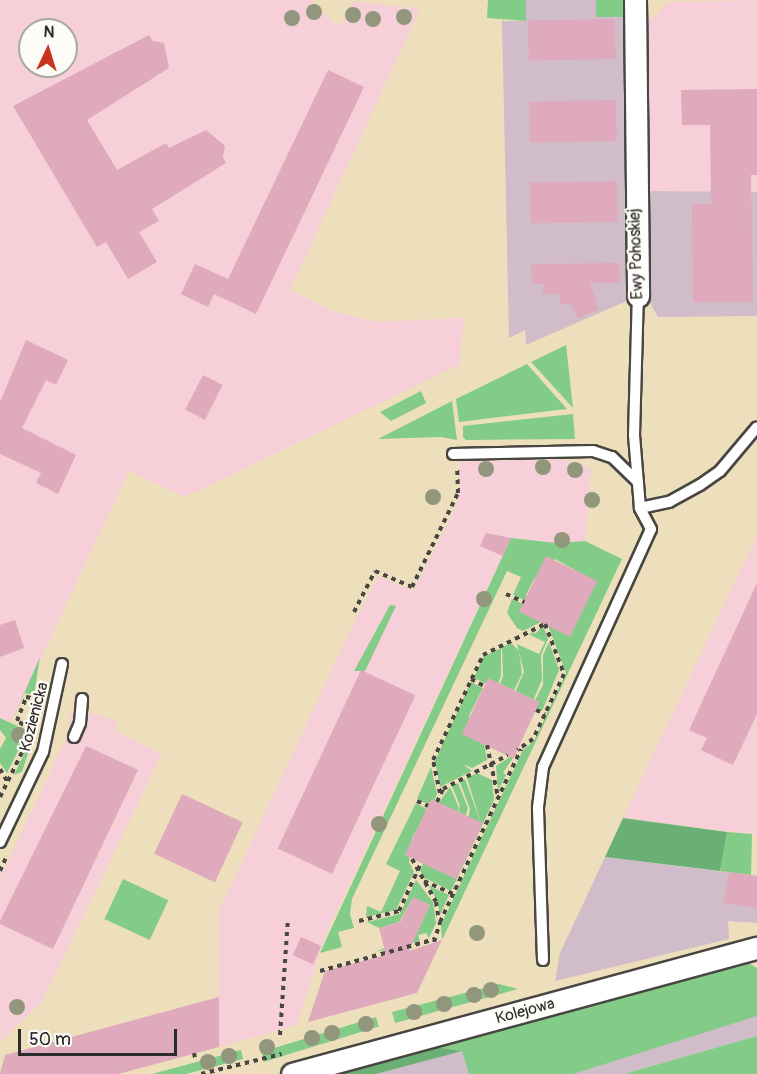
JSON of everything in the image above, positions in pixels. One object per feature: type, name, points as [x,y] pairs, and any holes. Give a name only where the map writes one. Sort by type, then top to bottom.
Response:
[{"type":"street","name":"Ewy Pohoskiej","points":[[635,0],[638,296]]},
{"type":"street","name":"Kolejowa","points":[[292,1074],[757,948]]},
{"type":"lane","name":"Ewy Pohoskiej","points":[[543,960],[538,807],[543,767],[651,529],[640,508],[634,435],[638,296]]},
{"type":"lane","points":[[640,508],[669,502],[700,485],[720,471],[757,427]]},
{"type":"lane","points":[[454,454],[593,451],[612,457],[638,482]]},
{"type":"lane","name":"Kozienicka","points":[[0,842],[43,752],[62,664]]},
{"type":"lane","points":[[74,736],[80,723],[82,699]]},
{"type":"path","points":[[354,612],[375,572],[412,586],[458,493],[454,454]]},
{"type":"path","points":[[506,594],[524,602]]},
{"type":"path","points":[[320,971],[435,941],[440,922],[462,870],[519,749],[532,739],[564,674],[545,624],[483,655],[433,760],[441,793]]},
{"type":"path","points":[[471,679],[484,686]]},
{"type":"path","points":[[0,797],[32,732],[31,726],[17,721],[26,697],[39,699],[41,690]]},
{"type":"path","points":[[536,710],[544,714]]},
{"type":"path","points":[[487,746],[498,797]]},
{"type":"path","points":[[437,802],[443,789],[508,755]]},
{"type":"path","points":[[0,769],[8,781]]},
{"type":"path","points":[[417,801],[428,806]]},
{"type":"path","points":[[412,859],[436,902],[440,922]]},
{"type":"path","points":[[359,921],[399,911],[421,863]]},
{"type":"path","points":[[424,881],[453,894]]},
{"type":"path","points":[[280,1035],[288,919]]},
{"type":"shaded area","points":[[0,0],[311,0],[335,24],[343,23],[353,1],[420,9],[290,290],[333,311],[377,322],[464,318],[459,365],[185,497],[129,471],[11,722],[0,718]]},
{"type":"shaded area","points":[[526,0],[596,0],[596,17],[630,16],[646,191],[757,192],[757,316],[658,317],[646,296],[638,296],[526,345],[525,330],[509,338],[502,21],[525,21]]},
{"type":"shaded area","points":[[757,0],[757,192],[646,192],[644,18],[654,17],[669,2]]},
{"type":"shaded area","points":[[562,459],[591,468],[585,541],[556,543],[511,538],[325,936],[297,1025],[219,1047],[219,911],[358,614],[379,576],[413,591],[453,513],[460,492],[459,462]]},
{"type":"shaded area","points":[[757,535],[757,835],[623,818]]},
{"type":"shaded area","points":[[76,708],[118,721],[114,731],[162,754],[41,1003],[0,1042],[0,878],[65,741],[72,709]]},
{"type":"shaded area","points":[[605,857],[757,876],[757,923],[728,921],[729,939],[555,981],[560,953]]},
{"type":"shaded area","points":[[757,968],[757,1036],[624,1074],[376,1074]]},
{"type":"green space","points":[[488,0],[526,0],[526,21],[487,18]]},
{"type":"green space","points":[[596,0],[629,0],[629,17],[596,17]]},
{"type":"green space","points":[[566,345],[573,408],[531,362]]},
{"type":"green space","points":[[527,364],[567,409],[459,422],[456,399]]},
{"type":"green space","points":[[421,391],[426,403],[391,421],[380,412]]},
{"type":"green space","points":[[452,401],[457,440],[441,437],[378,439]]},
{"type":"green space","points":[[573,414],[575,439],[466,440],[463,437],[463,426]]},
{"type":"green space","points":[[511,538],[556,543],[585,541],[622,559],[442,940],[441,925],[523,750],[534,741],[566,673],[548,625],[588,577],[555,559],[534,579],[526,595],[528,602],[513,595],[521,577],[507,571],[352,899],[350,914],[354,928],[338,932],[342,947],[320,953]]},
{"type":"green space","points":[[512,599],[538,611],[541,622],[523,631],[517,628],[507,613]]},
{"type":"green space","points":[[390,605],[396,606],[365,671],[354,671]]},
{"type":"green space","points":[[543,626],[548,639],[541,655],[542,680],[531,705],[513,697],[524,672],[517,644],[539,654],[545,642],[528,634],[536,633]]},
{"type":"green space","points":[[549,642],[559,670],[542,711],[532,706],[543,685],[543,655]]},
{"type":"green space","points":[[511,643],[519,651],[522,674],[511,696],[498,690],[503,676],[502,647]]},
{"type":"green space","points":[[501,648],[501,676],[496,688],[474,678],[483,657]]},
{"type":"green space","points":[[40,657],[34,695],[25,693],[13,719]]},
{"type":"green space","points":[[471,682],[483,688],[469,716],[484,744],[487,760],[472,768],[463,764],[472,771],[440,787],[435,761]]},
{"type":"green space","points":[[0,718],[28,731],[7,773],[0,763],[0,749],[6,738],[0,730]]},
{"type":"green space","points":[[36,729],[22,772],[14,775]]},
{"type":"green space","points":[[516,753],[503,773],[506,775],[498,790],[496,766]]},
{"type":"green space","points":[[431,767],[437,794],[432,806],[417,799]]},
{"type":"green space","points":[[477,773],[492,780],[494,800],[462,868],[459,866],[470,809],[460,782],[465,779],[481,823],[467,778]]},
{"type":"green space","points":[[458,783],[468,808],[464,820],[457,817],[460,806],[452,786]]},
{"type":"green space","points":[[450,787],[459,808],[455,816],[436,807]]},
{"type":"green space","points":[[416,803],[428,810],[412,838],[409,862],[414,872],[396,910],[366,917],[367,906],[381,912],[400,871],[386,864]]},
{"type":"green space","points":[[623,818],[727,832],[720,871],[605,857]]},
{"type":"green space","points":[[727,832],[752,834],[751,875],[720,871]]},
{"type":"green space","points":[[434,860],[460,872],[451,891],[425,878],[420,871],[423,864]]},
{"type":"green space","points":[[123,879],[168,900],[150,940],[104,919]]},
{"type":"green space","points":[[416,880],[433,902],[436,923],[429,938],[426,933],[418,935],[420,941],[376,952],[417,933],[430,905],[413,898],[399,922],[379,928],[367,922],[400,914]]},
{"type":"green space","points":[[429,886],[449,895],[440,915],[437,900]]},
{"type":"green space","points":[[748,963],[757,968],[757,1016],[573,1074],[469,1074],[462,1051],[436,1047]]},
{"type":"green space","points":[[499,984],[518,989],[395,1023],[392,1012]]},
{"type":"green space","points":[[376,1017],[379,1027],[264,1062],[261,1052]]},
{"type":"green space","points":[[757,1036],[757,1074],[624,1074]]},
{"type":"green space","points":[[436,1047],[462,1051],[376,1074],[336,1074]]},
{"type":"green space","points":[[241,1050],[243,1059],[186,1074],[152,1074]]},
{"type":"building","points":[[615,19],[616,59],[529,61],[528,21]]},
{"type":"building","points":[[149,35],[153,41],[164,43],[169,68],[87,120],[117,170],[166,143],[169,148],[206,130],[225,146],[223,157],[226,163],[152,209],[159,221],[139,232],[157,262],[128,279],[106,242],[97,247],[13,106],[67,78],[78,78],[78,72]]},
{"type":"building","points":[[328,70],[364,87],[256,314],[214,294],[208,307],[181,294],[195,264],[228,279]]},
{"type":"building","points":[[757,89],[757,175],[751,175],[753,302],[693,302],[692,204],[711,204],[710,125],[682,125],[681,90]]},
{"type":"building","points":[[616,100],[617,141],[530,143],[529,102]]},
{"type":"building","points":[[617,181],[618,222],[531,224],[530,183]]},
{"type":"building","points":[[619,263],[620,283],[590,283],[599,309],[578,319],[571,304],[560,304],[560,294],[543,294],[543,284],[532,284],[531,264]]},
{"type":"building","points":[[26,340],[68,360],[56,385],[46,380],[22,428],[76,455],[58,494],[36,483],[41,473],[0,454],[0,402]]},
{"type":"building","points":[[203,375],[223,385],[205,420],[185,410]]},
{"type":"building","points":[[486,533],[511,538],[503,556],[480,546]]},
{"type":"building","points":[[546,556],[597,581],[570,637],[519,612]]},
{"type":"building","points":[[757,583],[757,714],[733,765],[701,750],[707,738],[689,730]]},
{"type":"building","points":[[15,620],[24,648],[0,657],[0,625]]},
{"type":"building","points":[[361,670],[415,695],[332,874],[278,849]]},
{"type":"building","points":[[488,678],[540,702],[513,758],[462,734]]},
{"type":"building","points":[[86,746],[138,770],[53,949],[0,924],[0,921]]},
{"type":"building","points":[[182,794],[243,822],[215,882],[154,854]]},
{"type":"building","points":[[431,799],[483,823],[456,879],[405,855]]},
{"type":"building","points":[[729,872],[757,876],[757,908],[724,903]]},
{"type":"building","points":[[413,897],[430,905],[409,951],[442,940],[417,993],[308,1022],[325,971],[386,955],[379,928],[400,922]]},
{"type":"building","points":[[301,937],[321,946],[313,964],[293,955]]},
{"type":"building","points":[[219,997],[219,1047],[118,1074],[0,1074],[5,1055]]}]
